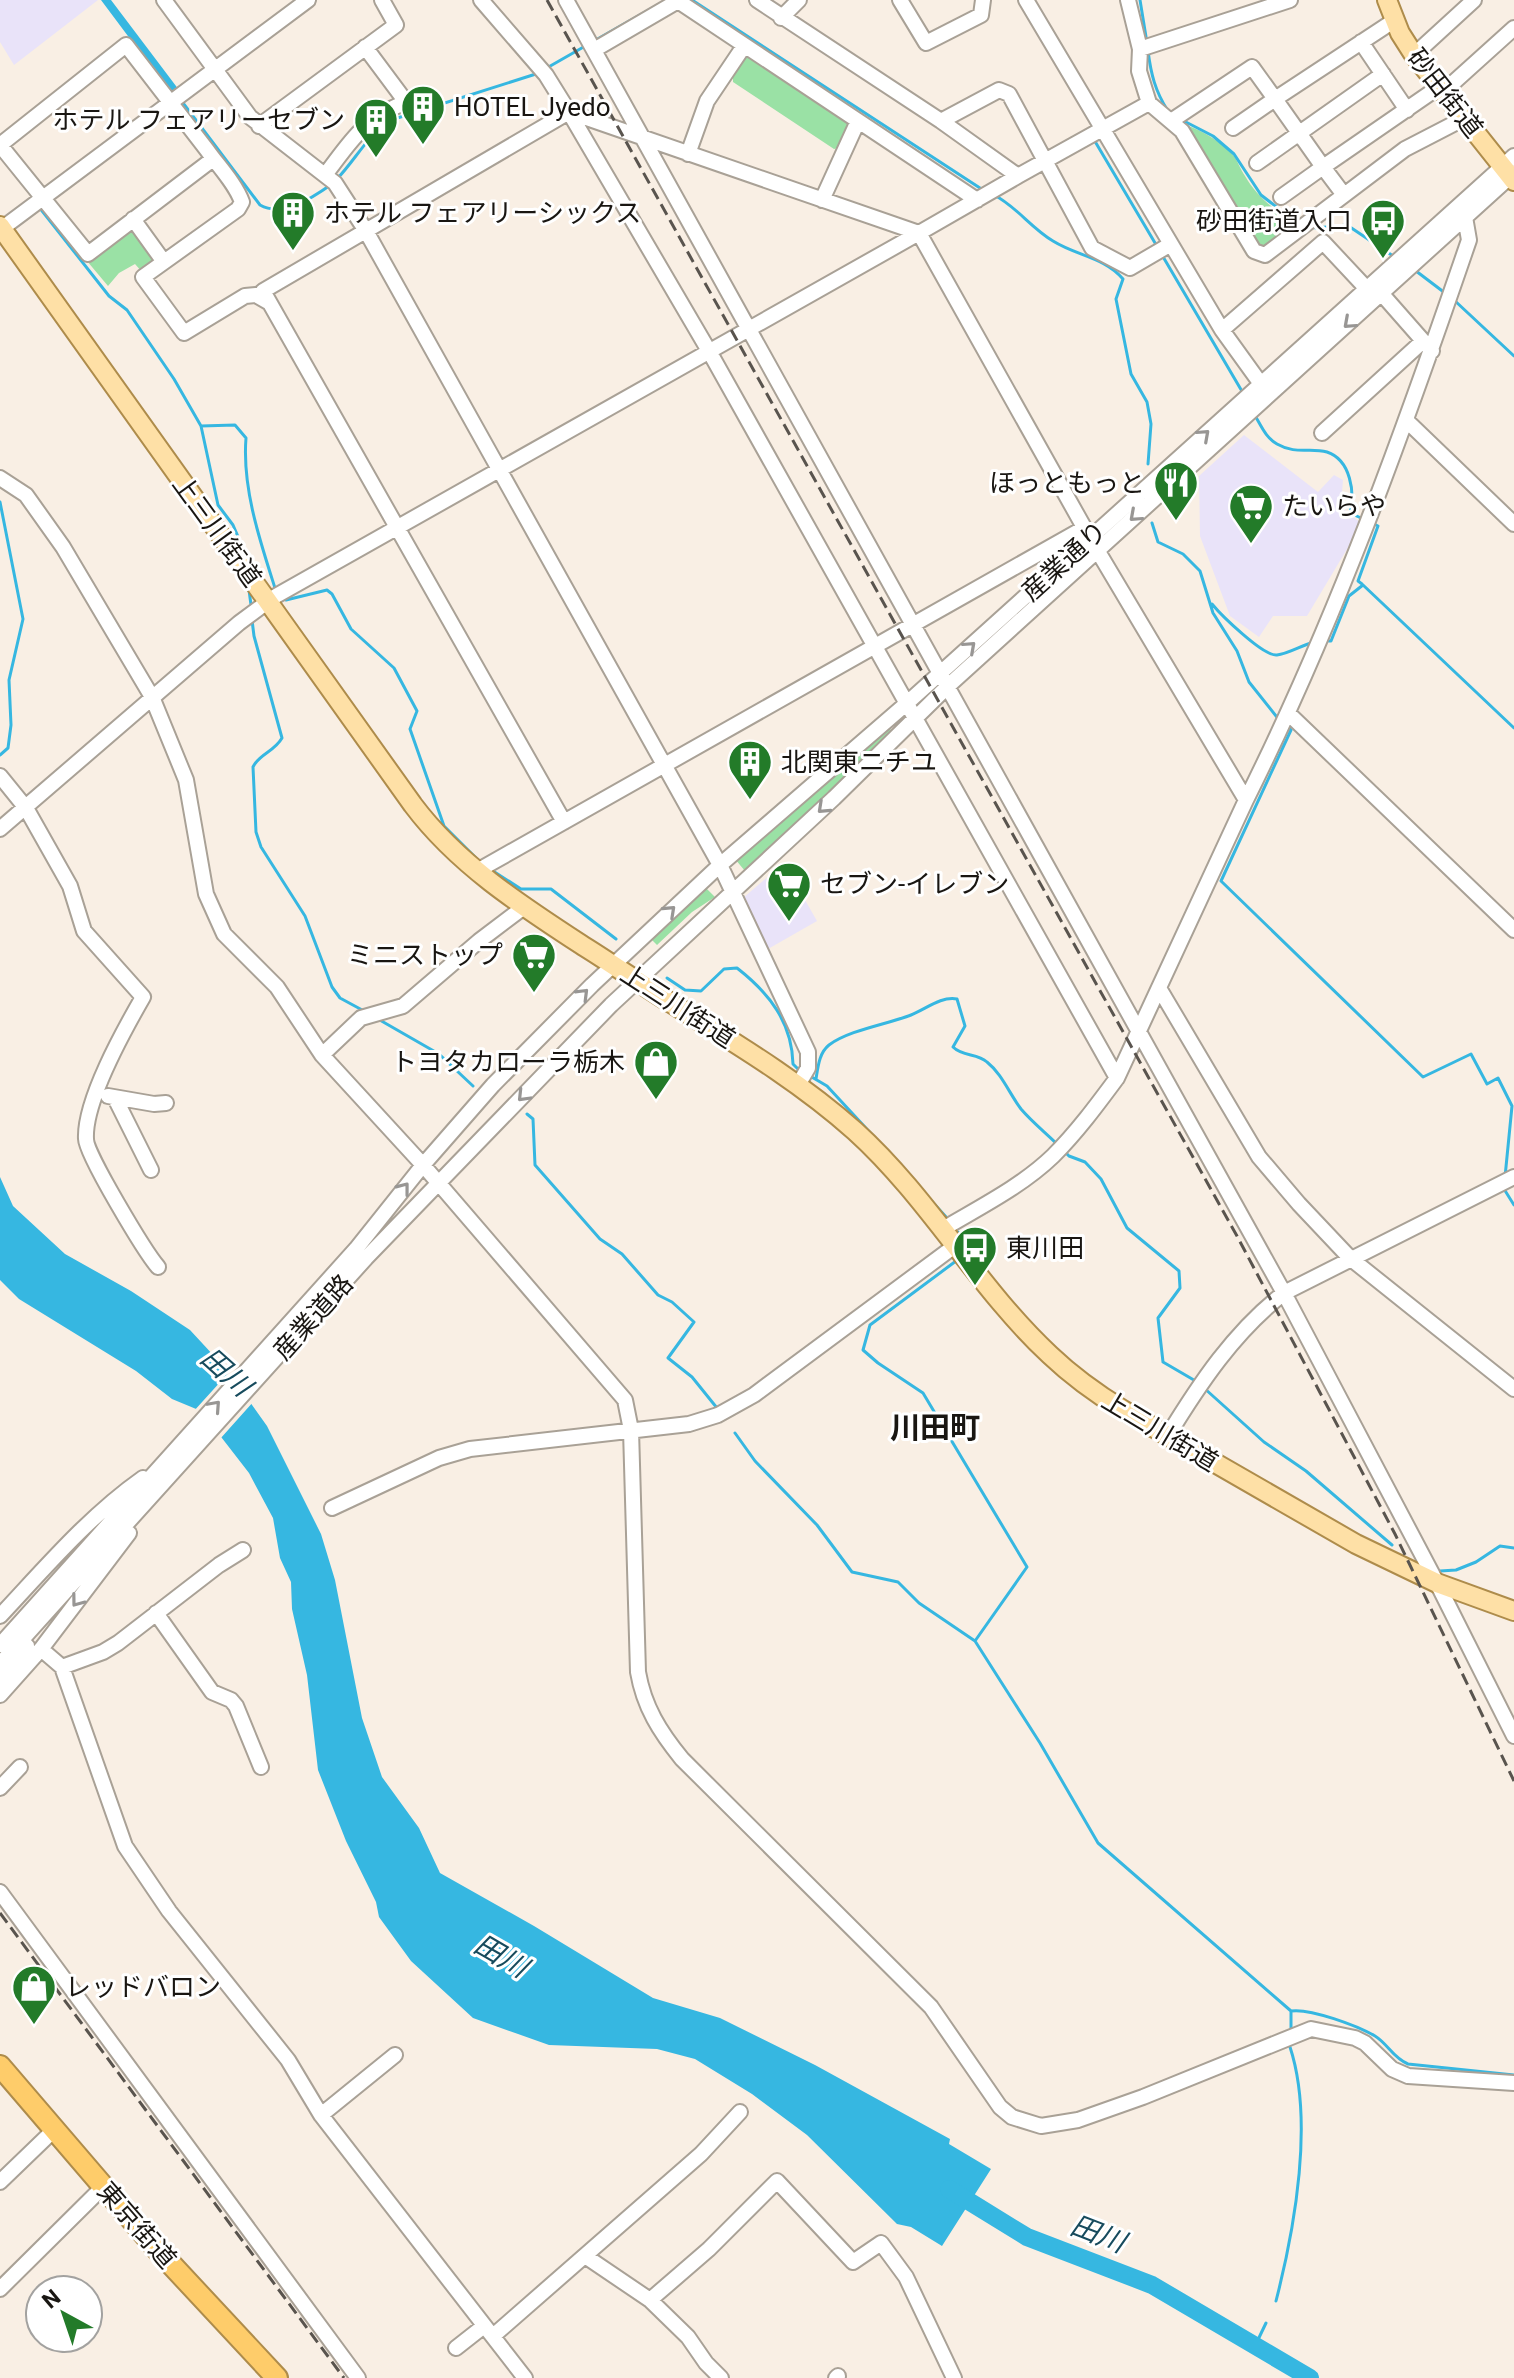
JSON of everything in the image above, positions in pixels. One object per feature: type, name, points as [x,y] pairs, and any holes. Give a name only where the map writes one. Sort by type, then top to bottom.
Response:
[{"type":"highway","name":"東京街道","points":[[0,2066],[270,2376]]},
{"type":"main road","name":"砂田街道","points":[[1387,0],[1414,55],[1463,119],[1511,170]]},
{"type":"main road","name":"上三川街道","points":[[1,228],[424,819],[443,841],[524,907],[798,1085],[875,1151],[1049,1354],[1106,1400],[1320,1526],[1437,1583],[1514,1611]]},
{"type":"street","points":[[1,228],[308,0]]},
{"type":"street","points":[[259,126],[396,25],[382,0]]},
{"type":"street","points":[[481,0],[546,75],[569,112],[709,351],[1117,1078]]},
{"type":"street","points":[[567,0],[1284,1293],[1514,1736]]},
{"type":"street","points":[[757,0],[941,121],[1018,176]]},
{"type":"street","points":[[781,18],[799,0]]},
{"type":"street","points":[[900,0],[926,43],[981,15],[983,0]]},
{"type":"street","points":[[1026,0],[1222,330],[1265,390]]},
{"type":"street","points":[[1128,0],[1140,49],[1139,71],[1149,103],[1182,131],[1254,251],[1265,255],[1405,149],[1463,119]]},
{"type":"street","points":[[1140,49],[1290,0]]},
{"type":"street","points":[[1414,55],[1474,0]]},
{"type":"street","points":[[168,1],[250,117],[335,183],[366,231],[733,890],[808,1052],[808,1068],[798,1085]]},
{"type":"street","points":[[594,50],[677,1],[977,200]]},
{"type":"street","points":[[1233,128],[1395,20]]},
{"type":"street","points":[[1281,197],[1441,90],[1514,28]]},
{"type":"street","points":[[1361,42],[1407,110]]},
{"type":"street","points":[[213,159],[88,254],[0,145],[126,45],[239,193],[242,202],[238,209],[143,277],[184,333],[245,296],[256,295],[269,302]]},
{"type":"street","points":[[688,154],[707,101],[744,46]]},
{"type":"street","points":[[325,175],[362,127],[380,112],[406,102],[365,47]]},
{"type":"street","points":[[1171,121],[1252,67],[1344,195]]},
{"type":"street","points":[[1257,163],[1383,74]]},
{"type":"street","points":[[941,121],[999,90],[1009,94],[1092,248],[1130,268],[1171,244]]},
{"type":"street","points":[[0,829],[267,601],[1149,103]]},
{"type":"street","points":[[569,112],[919,233],[1090,539],[1246,800]]},
{"type":"street","points":[[564,822],[263,291],[569,112]]},
{"type":"street","points":[[822,200],[858,121]]},
{"type":"street","name":"産業通り","points":[[1374,291],[1465,217],[1511,170]]},
{"type":"street","name":"産業通り","points":[[636,980],[834,798],[914,718],[944,680],[1090,539],[1265,390],[1511,170]]},
{"type":"street","points":[[943,1229],[1031,1174],[1053,1156],[1091,1114],[1117,1078],[1289,714],[1408,422],[1427,346],[1469,240],[1465,217]]},
{"type":"street","points":[[133,219],[164,262]]},
{"type":"street","points":[[1222,330],[1323,242],[1427,346]]},
{"type":"street","points":[[1322,433],[1427,346]]},
{"type":"street","points":[[1408,422],[1514,524]]},
{"type":"street","points":[[2,479],[26,495],[63,547],[152,697],[186,780],[206,894],[224,934],[277,987],[322,1055],[439,1183],[625,1400],[631,1430],[637,1664],[641,1690],[653,1720],[682,1759],[931,2007],[1000,2107],[1012,2117],[1041,2126],[1078,2120],[1311,2029],[1355,2038],[1365,2043],[1392,2069],[1408,2076],[1514,2083]]},
{"type":"street","points":[[477,871],[913,625],[1090,539]]},
{"type":"street","name":"産業通り","points":[[613,964],[720,865],[906,704],[944,680]]},
{"type":"street","points":[[1289,714],[1514,930]]},
{"type":"street","points":[[0,776],[26,808],[70,886],[84,931],[143,997],[114,1048],[96,1094],[85,1141],[135,1236],[158,1267]]},
{"type":"street","points":[[322,1055],[361,1018],[403,1006],[524,907]]},
{"type":"street","name":"産業道路","points":[[0,1664],[70,1577],[252,1374],[423,1165],[493,1085],[613,964]]},
{"type":"street","name":"産業道路","points":[[252,1374],[636,980]]},
{"type":"street","points":[[1159,988],[1259,1157],[1350,1258],[1514,1389]]},
{"type":"street","points":[[96,1094],[154,1104],[166,1103]]},
{"type":"street","points":[[115,1098],[151,1170]]},
{"type":"street","points":[[1167,1437],[1221,1355],[1260,1312],[1284,1293],[1514,1177]]},
{"type":"street","points":[[332,1508],[439,1458],[470,1449],[689,1424],[733,1407],[851,1325],[956,1245]]},
{"type":"street","points":[[0,1616],[69,1542],[124,1492],[169,1468]]},
{"type":"street","points":[[0,1695],[41,1649],[169,1468]]},
{"type":"street","points":[[62,1667],[103,1652],[243,1550]]},
{"type":"street","points":[[0,1632],[70,1577]]},
{"type":"street","points":[[0,1679],[70,1577]]},
{"type":"street","name":"産業道路","points":[[0,1645],[70,1577]]},
{"type":"street","points":[[156,1613],[212,1692],[231,1700],[236,1706],[261,1767]]},
{"type":"street","points":[[41,1649],[62,1667],[100,1770],[117,1831],[125,1846],[169,1911],[288,2060],[321,2115],[525,2378]]},
{"type":"street","points":[[0,1788],[20,1767]]},
{"type":"street","points":[[0,1892],[358,2378]]},
{"type":"street","points":[[321,2115],[395,2055]]},
{"type":"street","points":[[456,2348],[488,2331],[585,2256],[701,2154],[740,2112]]},
{"type":"street","points":[[0,2182],[55,2129]]},
{"type":"street","points":[[650,2300],[709,2249],[777,2181],[853,2262],[881,2243],[906,2277],[954,2378]]},
{"type":"street","points":[[0,2289],[104,2186]]},
{"type":"street","points":[[585,2256],[650,2300],[688,2337],[721,2378]]},
{"type":"shaded area","points":[[0,0],[98,0],[14,65],[0,42]]},
{"type":"shaded area","points":[[1244,435],[1318,492],[1334,475],[1343,480],[1341,507],[1362,524],[1307,616],[1273,616],[1259,637],[1230,616],[1200,536],[1199,476]]},
{"type":"shaded area","points":[[784,863],[817,921],[768,949],[743,898]]},
{"type":"green space","points":[[751,55],[849,120],[851,127],[842,147],[834,149],[733,82],[733,74],[744,56]]},
{"type":"green space","points":[[1186,125],[1223,145],[1262,198],[1301,224],[1266,249],[1258,246]]},
{"type":"green space","points":[[131,228],[156,256],[155,262],[142,272],[135,264],[119,273],[108,286],[87,261]]},
{"type":"green space","points":[[888,727],[893,732],[745,871],[735,859]]},
{"type":"green space","points":[[704,886],[715,897],[692,912],[657,945],[649,937]]},
{"type":"water","points":[[101,0],[111,0],[179,90],[172,95]]},
{"type":"water","points":[[0,1177],[13,1206],[65,1254],[131,1291],[190,1330],[227,1370],[267,1426],[321,1534],[335,1580],[362,1718],[382,1777],[419,1828],[440,1873],[653,1998],[720,2018],[815,2065],[950,2139],[949,2144],[991,2169],[942,2246],[911,2227],[897,2224],[807,2135],[752,2094],[695,2059],[657,2049],[549,2045],[473,2018],[411,1961],[379,1917],[376,1902],[346,1841],[318,1770],[307,1675],[292,1609],[291,1582],[280,1558],[273,1518],[249,1473],[201,1411],[172,1399],[136,1371],[19,1299],[0,1280]]},
{"type":"pier","points":[[232,1369],[254,1401],[220,1439],[199,1414],[193,1412]]},
{"type":"waterway","points":[[692,0],[983,190]]},
{"type":"waterway","points":[[1140,0],[1147,43]]},
{"type":"waterway","points":[[594,41],[661,3]]},
{"type":"waterway","points":[[545,69],[587,45]]},
{"type":"waterway","points":[[1148,51],[1154,82],[1168,111]]},
{"type":"waterway","points":[[337,179],[388,121],[539,73]]},
{"type":"waterway","points":[[180,99],[260,205],[288,208],[332,184]]},
{"type":"waterway","points":[[1180,119],[1213,136],[1234,154],[1261,195],[1299,222]]},
{"type":"waterway","points":[[1093,138],[1158,248]]},
{"type":"waterway","points":[[994,195],[1053,241],[1099,261],[1123,279],[1116,299],[1131,374],[1147,402],[1151,424],[1148,464]]},
{"type":"waterway","points":[[39,207],[109,296],[127,310],[174,379],[201,426],[218,505],[233,525],[249,562]]},
{"type":"waterway","points":[[1310,226],[1347,225],[1396,258]]},
{"type":"waterway","points":[[1162,255],[1243,393]]},
{"type":"waterway","points":[[1416,271],[1445,293]]},
{"type":"waterway","points":[[1454,300],[1514,356]]},
{"type":"waterway","points":[[1254,414],[1266,434],[1277,444],[1335,456],[1349,478],[1352,496],[1350,513],[1361,518]]},
{"type":"waterway","points":[[201,426],[235,425],[246,438],[249,495],[275,588]]},
{"type":"waterway","points":[[0,502],[23,619],[9,680],[11,725],[8,748],[0,755]]},
{"type":"waterway","points":[[1152,523],[1158,542],[1183,554],[1200,571],[1213,613],[1237,651],[1249,682],[1280,721]]},
{"type":"waterway","points":[[1362,584],[1358,581],[1378,526],[1374,524]]},
{"type":"waterway","points":[[1329,641],[1349,596],[1363,585],[1514,728]]},
{"type":"waterway","points":[[249,590],[251,605]]},
{"type":"waterway","points":[[286,600],[327,590],[351,629],[394,668],[417,711],[410,729],[444,826],[480,862]]},
{"type":"waterway","points":[[1212,604],[1243,634],[1271,654],[1281,654],[1314,642]]},
{"type":"waterway","points":[[252,620],[282,738],[253,767],[256,832],[261,847],[305,916],[332,987],[340,998],[364,1011]]},
{"type":"waterway","points":[[1286,726],[1291,730],[1221,881],[1423,1077],[1471,1054],[1487,1084],[1498,1078],[1512,1106],[1505,1177]]},
{"type":"waterway","points":[[493,871],[521,889],[551,889],[616,939]]},
{"type":"waterway","points":[[667,978],[685,990],[701,991],[724,969],[737,968],[769,998],[777,1010],[788,1035],[793,1064],[799,1070]]},
{"type":"waterway","points":[[816,1079],[823,1052],[837,1040],[911,1015],[939,1001],[957,999],[965,1026],[953,1047],[983,1059],[992,1067],[1021,1109],[1058,1145]]},
{"type":"waterway","points":[[378,1019],[439,1054],[473,1086]]},
{"type":"waterway","points":[[810,1076],[827,1086],[876,1139]]},
{"type":"waterway","points":[[527,1114],[533,1119],[535,1165],[600,1239],[622,1254],[658,1295],[672,1302],[694,1322],[668,1358],[692,1377],[717,1408]]},
{"type":"waterway","points":[[1063,1150],[1085,1162],[1101,1179],[1127,1228],[1179,1271],[1180,1288],[1158,1318],[1163,1362],[1199,1383]]},
{"type":"waterway","points":[[1504,1189],[1514,1205]]},
{"type":"waterway","points":[[927,1196],[947,1218]]},
{"type":"waterway","points":[[958,1232],[964,1240]]},
{"type":"waterway","points":[[956,1261],[870,1325],[863,1350],[923,1393],[1027,1567],[975,1641],[1040,1743],[1098,1843],[1291,2011],[1291,2029]]},
{"type":"waterway","points":[[1204,1388],[1264,1442],[1306,1471],[1392,1545]]},
{"type":"waterway","points":[[735,1433],[755,1461],[817,1525],[852,1572],[898,1582],[919,1603],[975,1641]]},
{"type":"waterway","points":[[1440,1571],[1456,1570],[1476,1562],[1500,1546],[1514,1548]]},
{"type":"waterway","points":[[1291,2011],[1321,2015],[1367,2032],[1380,2039],[1408,2064],[1514,2075]]},
{"type":"waterway","points":[[1276,2301],[1290,2240],[1301,2140],[1301,2107],[1290,2047]]},
{"type":"waterway","name":"田川","points":[[949,2189],[1027,2237],[1152,2285],[1310,2378]]},
{"type":"waterway","points":[[1255,2346],[1266,2323]]},
{"type":"railway","points":[[547,0],[1237,1236],[1395,1534],[1514,1781]]},
{"type":"railway","points":[[0,1913],[344,2378]]},
{"type":"place","name":"HOTEL Jyedo","points":[[423,146]]},
{"type":"place","name":"ホテル フェアリーセブン","points":[[376,159]]},
{"type":"place","name":"ホテル フェアリーシックス","points":[[293,252]]},
{"type":"place","name":"砂田街道入口","points":[[1383,260]]},
{"type":"place","name":"ほっともっと","points":[[1176,522]]},
{"type":"place","name":"たいらや","points":[[1251,545]]},
{"type":"place","name":"北関東ニチユ","points":[[750,801]]},
{"type":"place","name":"セブン-イレブン","points":[[789,923]]},
{"type":"place","name":"ミニストップ","points":[[534,994]]},
{"type":"place","name":"トヨタカローラ栃木","points":[[656,1101]]},
{"type":"place","name":"東川田","points":[[975,1287]]},
{"type":"place","name":"レッドバロン","points":[[34,2026]]},
{"type":"district","name":"川田町","points":[[935,1427]]}]
